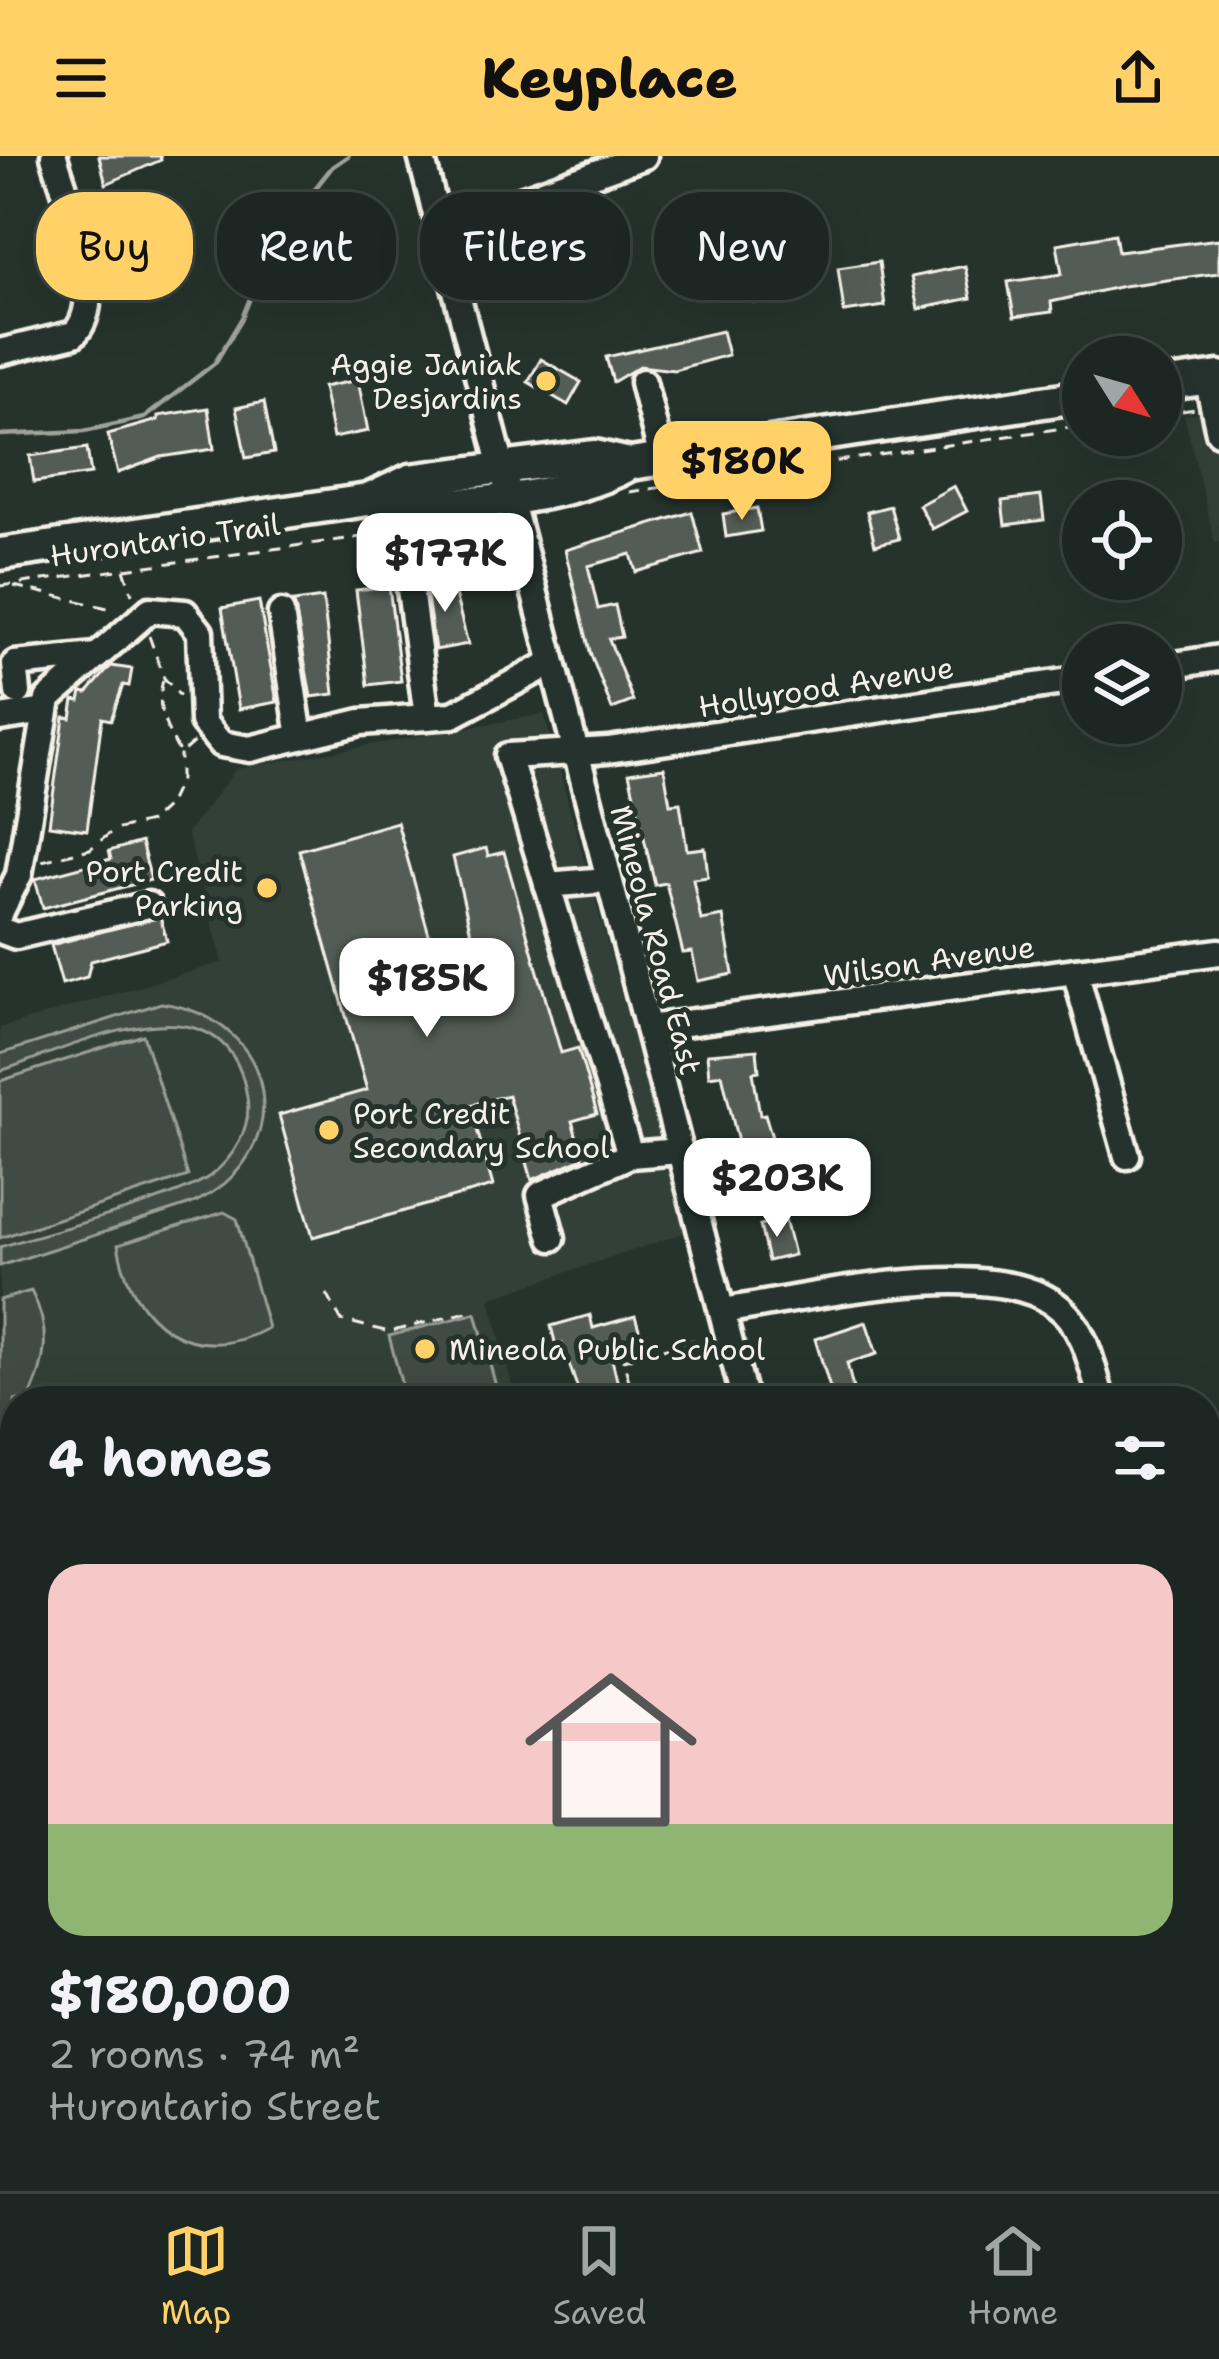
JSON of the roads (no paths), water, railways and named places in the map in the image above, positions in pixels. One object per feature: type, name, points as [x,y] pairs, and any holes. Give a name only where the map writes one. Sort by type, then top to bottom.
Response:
[{"type":"main road","points":[[1182,386],[1213,387]]},
{"type":"main road","points":[[0,554],[368,500],[410,480],[505,482],[595,456],[626,478],[662,459],[1062,399]]},
{"type":"street","points":[[0,352],[74,334],[90,309],[88,280],[54,156]]},
{"type":"street","name":"Mineola Road East","points":[[421,156],[430,192]]},
{"type":"street","points":[[543,192],[644,156]]},
{"type":"street","name":"Mineola Road East","points":[[458,300],[742,1386]]},
{"type":"street","points":[[643,382],[662,459]]},
{"type":"street","points":[[1213,387],[1219,432]]},
{"type":"street","points":[[410,589],[427,717]]},
{"type":"street","points":[[0,913],[20,866],[48,699],[150,610],[185,613],[200,632],[207,726],[221,744],[250,749],[361,722],[453,715],[550,663]]},
{"type":"street","points":[[281,613],[300,737]]},
{"type":"street","points":[[18,692],[15,664],[96,656]]},
{"type":"street","points":[[1182,664],[1219,658]]},
{"type":"street","name":"Hollyrood Avenue","points":[[547,885],[508,756],[577,751],[1062,682]]},
{"type":"street","points":[[0,718],[45,712]]},
{"type":"street","points":[[607,880],[547,885],[630,1155]]},
{"type":"street","points":[[0,931],[16,936],[148,904]]},
{"type":"street","name":"Wilson Avenue","points":[[648,1028],[1219,952]]},
{"type":"street","points":[[1075,971],[1127,1156]]},
{"type":"street","points":[[552,1238],[540,1195],[630,1155],[680,1151]]},
{"type":"street","points":[[722,1311],[959,1279],[1019,1285],[1057,1305],[1083,1336],[1098,1386]]},
{"type":"waterway","points":[[0,435],[84,431],[144,418],[215,363],[242,318],[273,242],[332,167],[348,156]]},
{"type":"place","name":"Aggie Janiak Desjardins","points":[[546,381]]},
{"type":"place","name":"Port Credit Parking","points":[[267,888]]},
{"type":"place","name":"Port Credit Secondary School","points":[[329,1130]]},
{"type":"place","name":"Mineola Public School","points":[[425,1349]]}]
